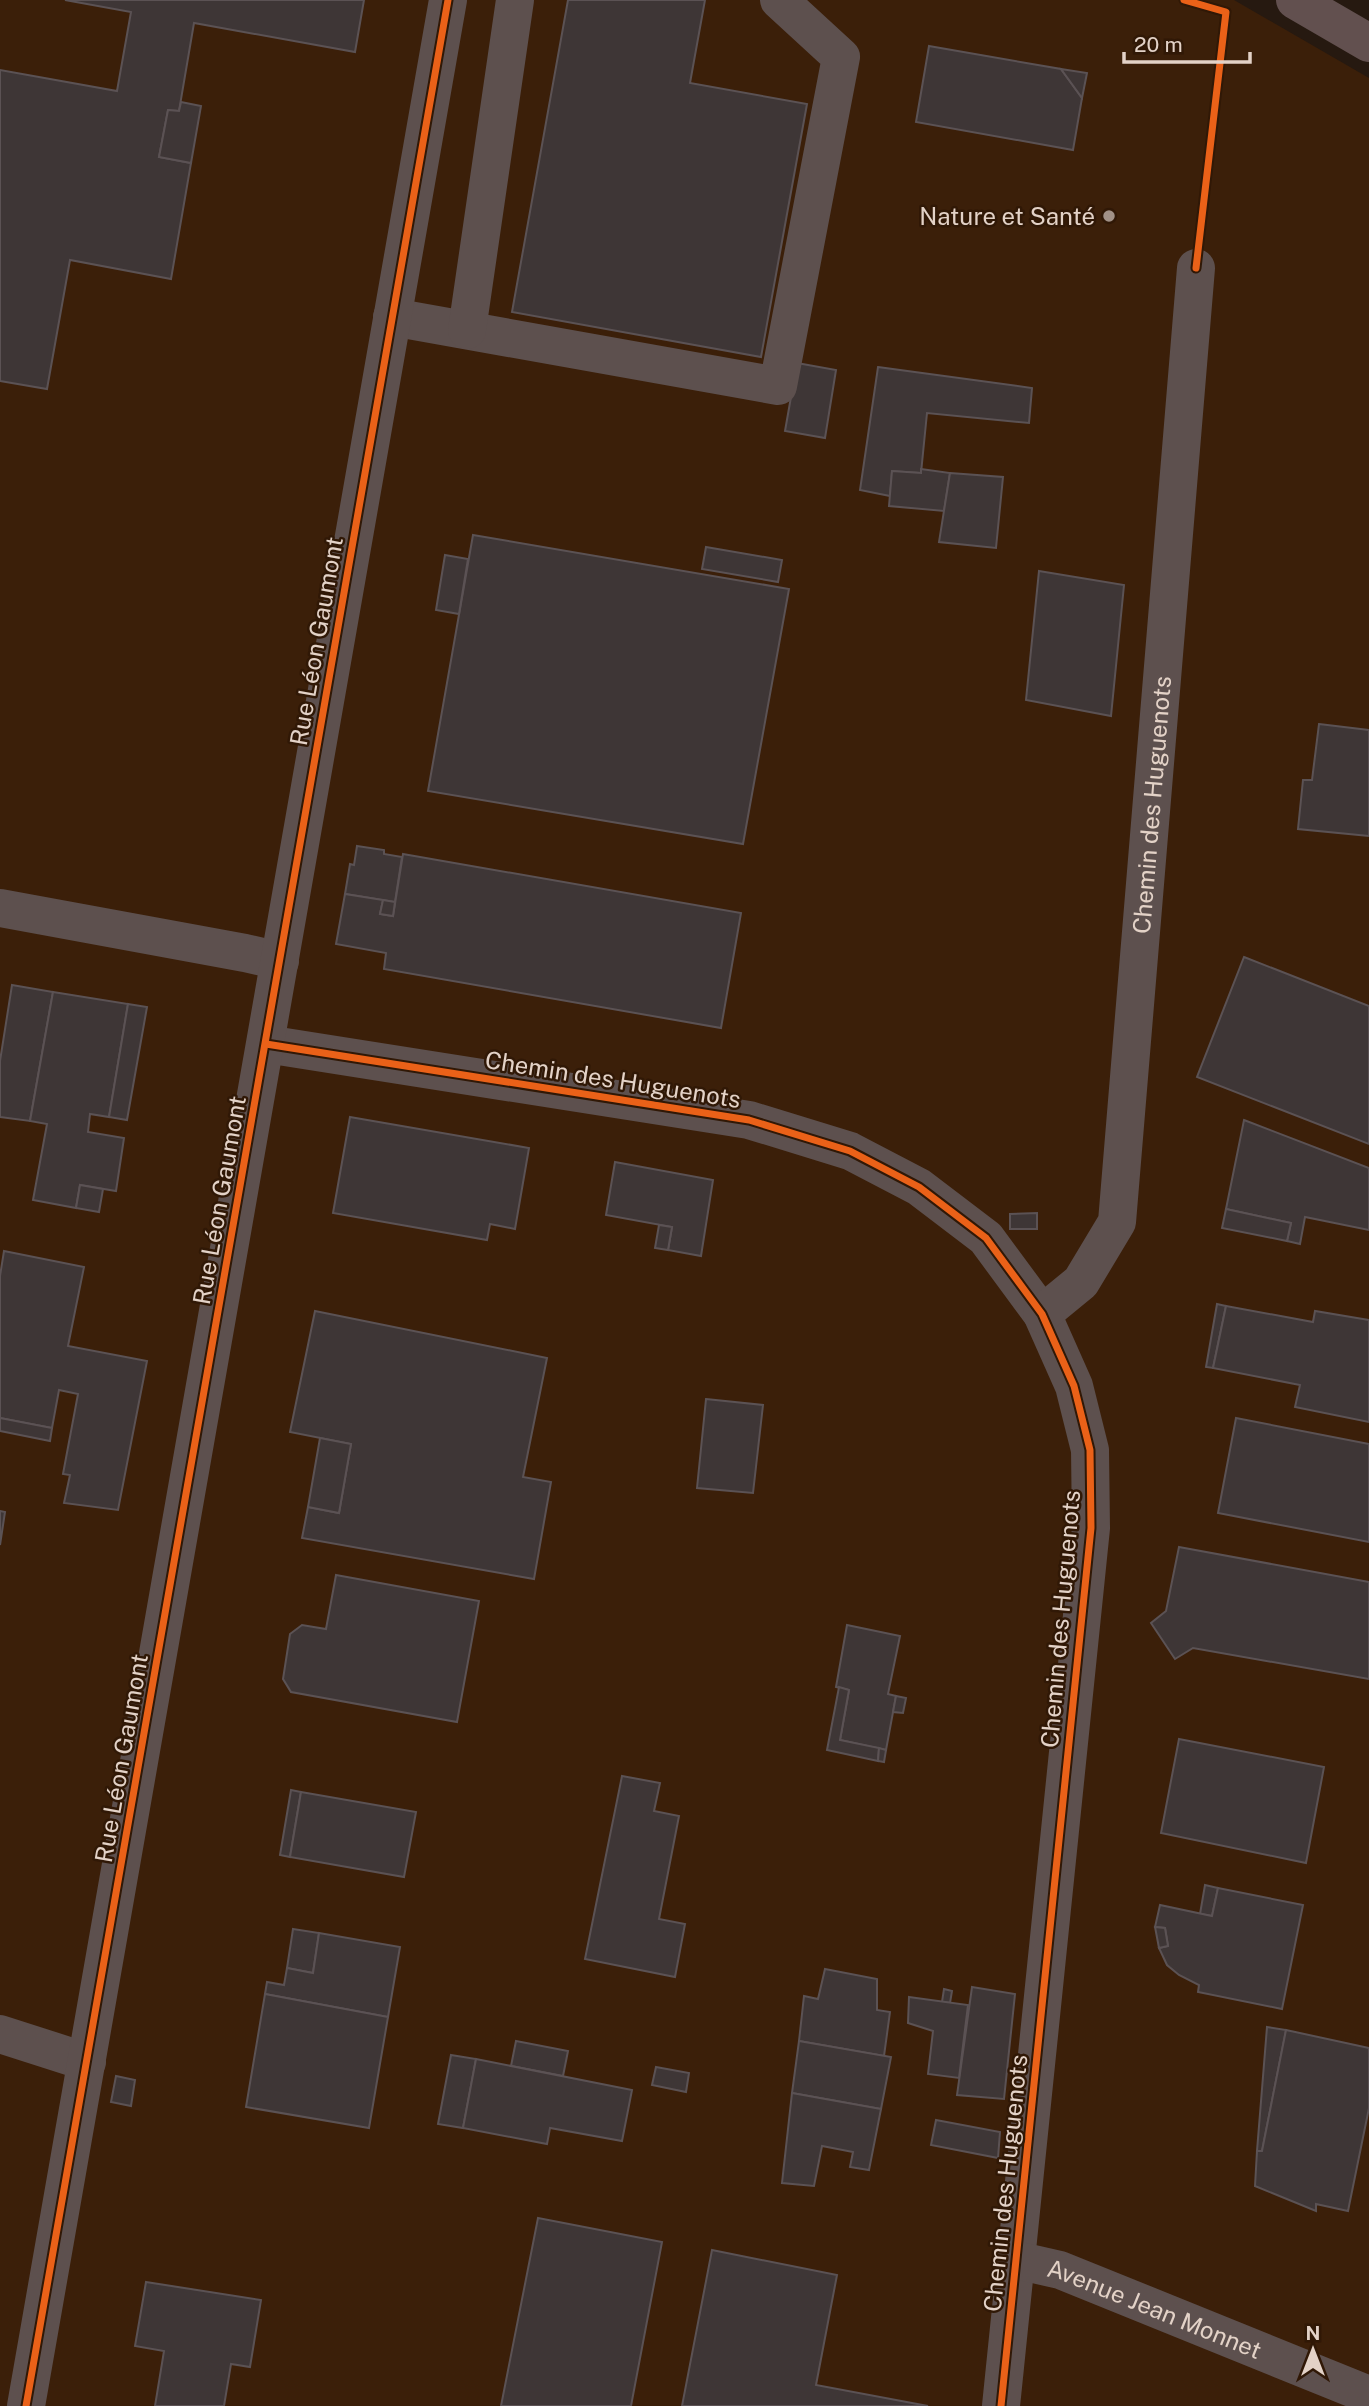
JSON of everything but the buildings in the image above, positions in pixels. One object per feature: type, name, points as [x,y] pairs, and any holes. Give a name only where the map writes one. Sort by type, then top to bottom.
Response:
[{"type":"main road","points":[[1295,0],[1369,43]]},
{"type":"street","name":"Rue Léon Gaumont","points":[[26,2406],[448,0]]},
{"type":"street","points":[[467,331],[515,0]]},
{"type":"street","points":[[392,317],[778,386],[841,57],[779,0]]},
{"type":"street","name":"Chemin des Huguenots","points":[[1042,1314],[1081,1282],[1117,1222],[1196,268]]},
{"type":"street","points":[[0,908],[280,961]]},
{"type":"street","name":"Chemin des Huguenots","points":[[266,1044],[749,1120],[850,1151],[919,1187],[986,1238],[1042,1314],[1074,1385],[1090,1450],[1091,1528],[1001,2406]]},
{"type":"street","points":[[0,2034],[87,2062]]},
{"type":"street","name":"Avenue Jean Monnet","points":[[1016,2260],[1060,2270],[1369,2395]]},
{"type":"shaded area","points":[[0,0],[1234,0],[1369,78],[1369,2406],[0,2406]]},
{"type":"cycle path","points":[[26,2406],[448,0]]},
{"type":"cycle path","points":[[1184,0],[1226,12],[1196,268]]},
{"type":"cycle path","points":[[266,1044],[749,1120],[850,1151],[919,1187],[986,1238],[1042,1314],[1074,1386],[1090,1450],[1091,1528],[1001,2406]]},
{"type":"place","name":"Nature et Santé","points":[[1109,216]]}]
